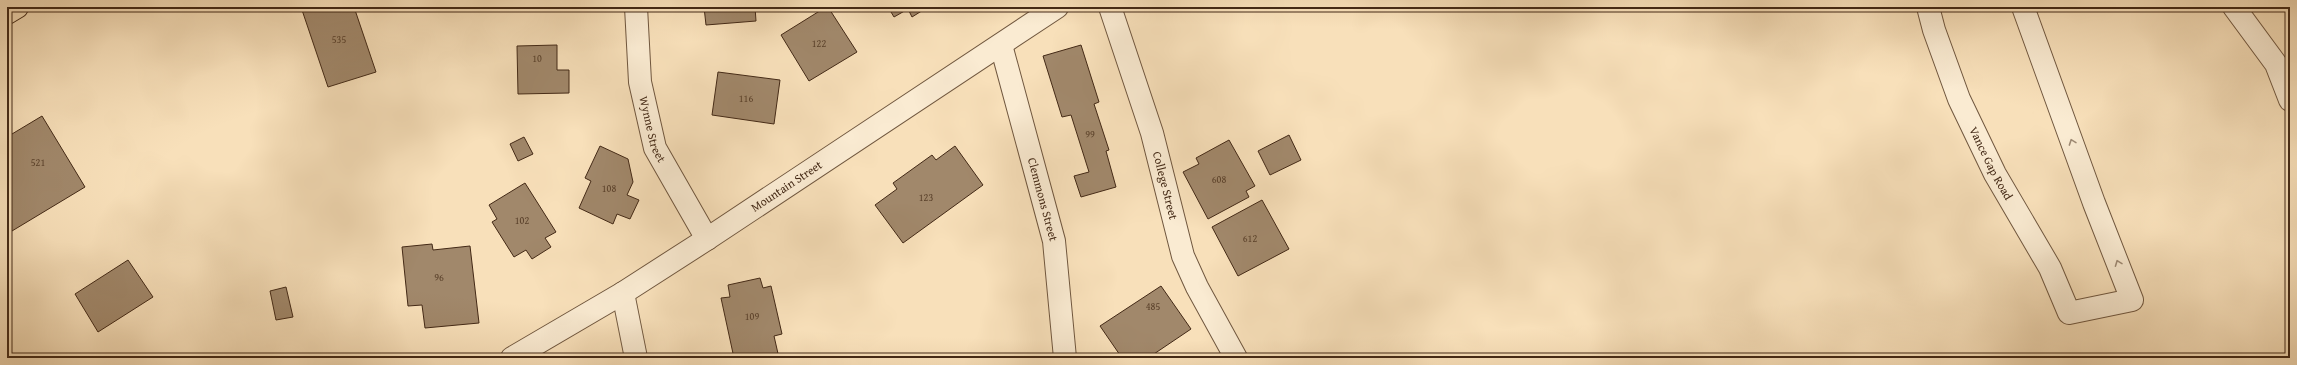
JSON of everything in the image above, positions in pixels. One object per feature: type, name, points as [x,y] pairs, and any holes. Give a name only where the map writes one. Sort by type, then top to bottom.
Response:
[{"type":"main road","points":[[7,13],[17,7]]},
{"type":"street","name":"Wynne Street","points":[[636,7],[640,82],[655,148],[707,239]]},
{"type":"street","name":"Mountain Street","points":[[512,358],[623,293],[707,239],[1057,7]]},
{"type":"street","name":"College Street","points":[[1110,7],[1152,133],[1183,256],[1197,287],[1236,358]]},
{"type":"street","name":"Vance Gap Road","points":[[1928,7],[1934,30],[1959,99],[1995,174],[2050,268],[2069,312],[2132,300],[2094,203],[2023,7]]},
{"type":"street","points":[[2234,7],[2276,64],[2290,100]]},
{"type":"street","name":"Clemmons Street","points":[[1001,45],[1054,241],[1065,358]]},
{"type":"street","points":[[623,293],[636,358]]},
{"type":"building","points":[[301,7],[354,7],[376,72],[328,87]]},
{"type":"building","points":[[704,7],[755,7],[756,21],[706,25]]},
{"type":"building","points":[[828,7],[857,52],[809,81],[781,35]]},
{"type":"building","points":[[888,7],[928,7],[912,17],[908,9],[894,17]]},
{"type":"building","points":[[557,45],[557,70],[569,70],[569,93],[518,94],[517,46]]},
{"type":"building","points":[[1081,45],[1099,102],[1094,104],[1109,150],[1106,151],[1116,187],[1081,197],[1074,176],[1089,172],[1071,115],[1062,117],[1043,56]]},
{"type":"building","points":[[718,72],[780,80],[774,124],[712,115]]},
{"type":"building","points":[[42,116],[85,187],[7,234],[7,137]]},
{"type":"building","points":[[1289,135],[1301,160],[1270,175],[1258,151]]},
{"type":"building","points":[[524,137],[533,154],[518,161],[510,144]]},
{"type":"building","points":[[1229,140],[1255,186],[1246,191],[1249,197],[1208,219],[1183,172],[1199,164],[1196,158]]},
{"type":"building","points":[[600,146],[628,159],[633,182],[627,195],[639,200],[630,219],[617,214],[613,224],[579,208],[591,181],[585,178]]},
{"type":"building","points":[[955,146],[983,185],[903,243],[875,205],[897,189],[893,183],[932,155],[936,160]]},
{"type":"building","points":[[525,183],[556,232],[545,238],[551,247],[532,259],[526,250],[514,257],[492,222],[497,219],[489,205]]},
{"type":"building","points":[[1262,200],[1289,249],[1238,276],[1212,227]]},
{"type":"building","points":[[432,244],[433,250],[470,246],[479,323],[425,328],[422,305],[408,306],[402,247]]},
{"type":"building","points":[[128,260],[153,297],[98,332],[75,294]]},
{"type":"building","points":[[760,278],[763,288],[771,286],[782,334],[774,336],[779,358],[734,358],[721,298],[730,297],[728,285]]},
{"type":"building","points":[[1161,286],[1191,329],[1148,358],[1122,358],[1100,326]]},
{"type":"building","points":[[286,287],[293,317],[276,320],[270,291]]}]
